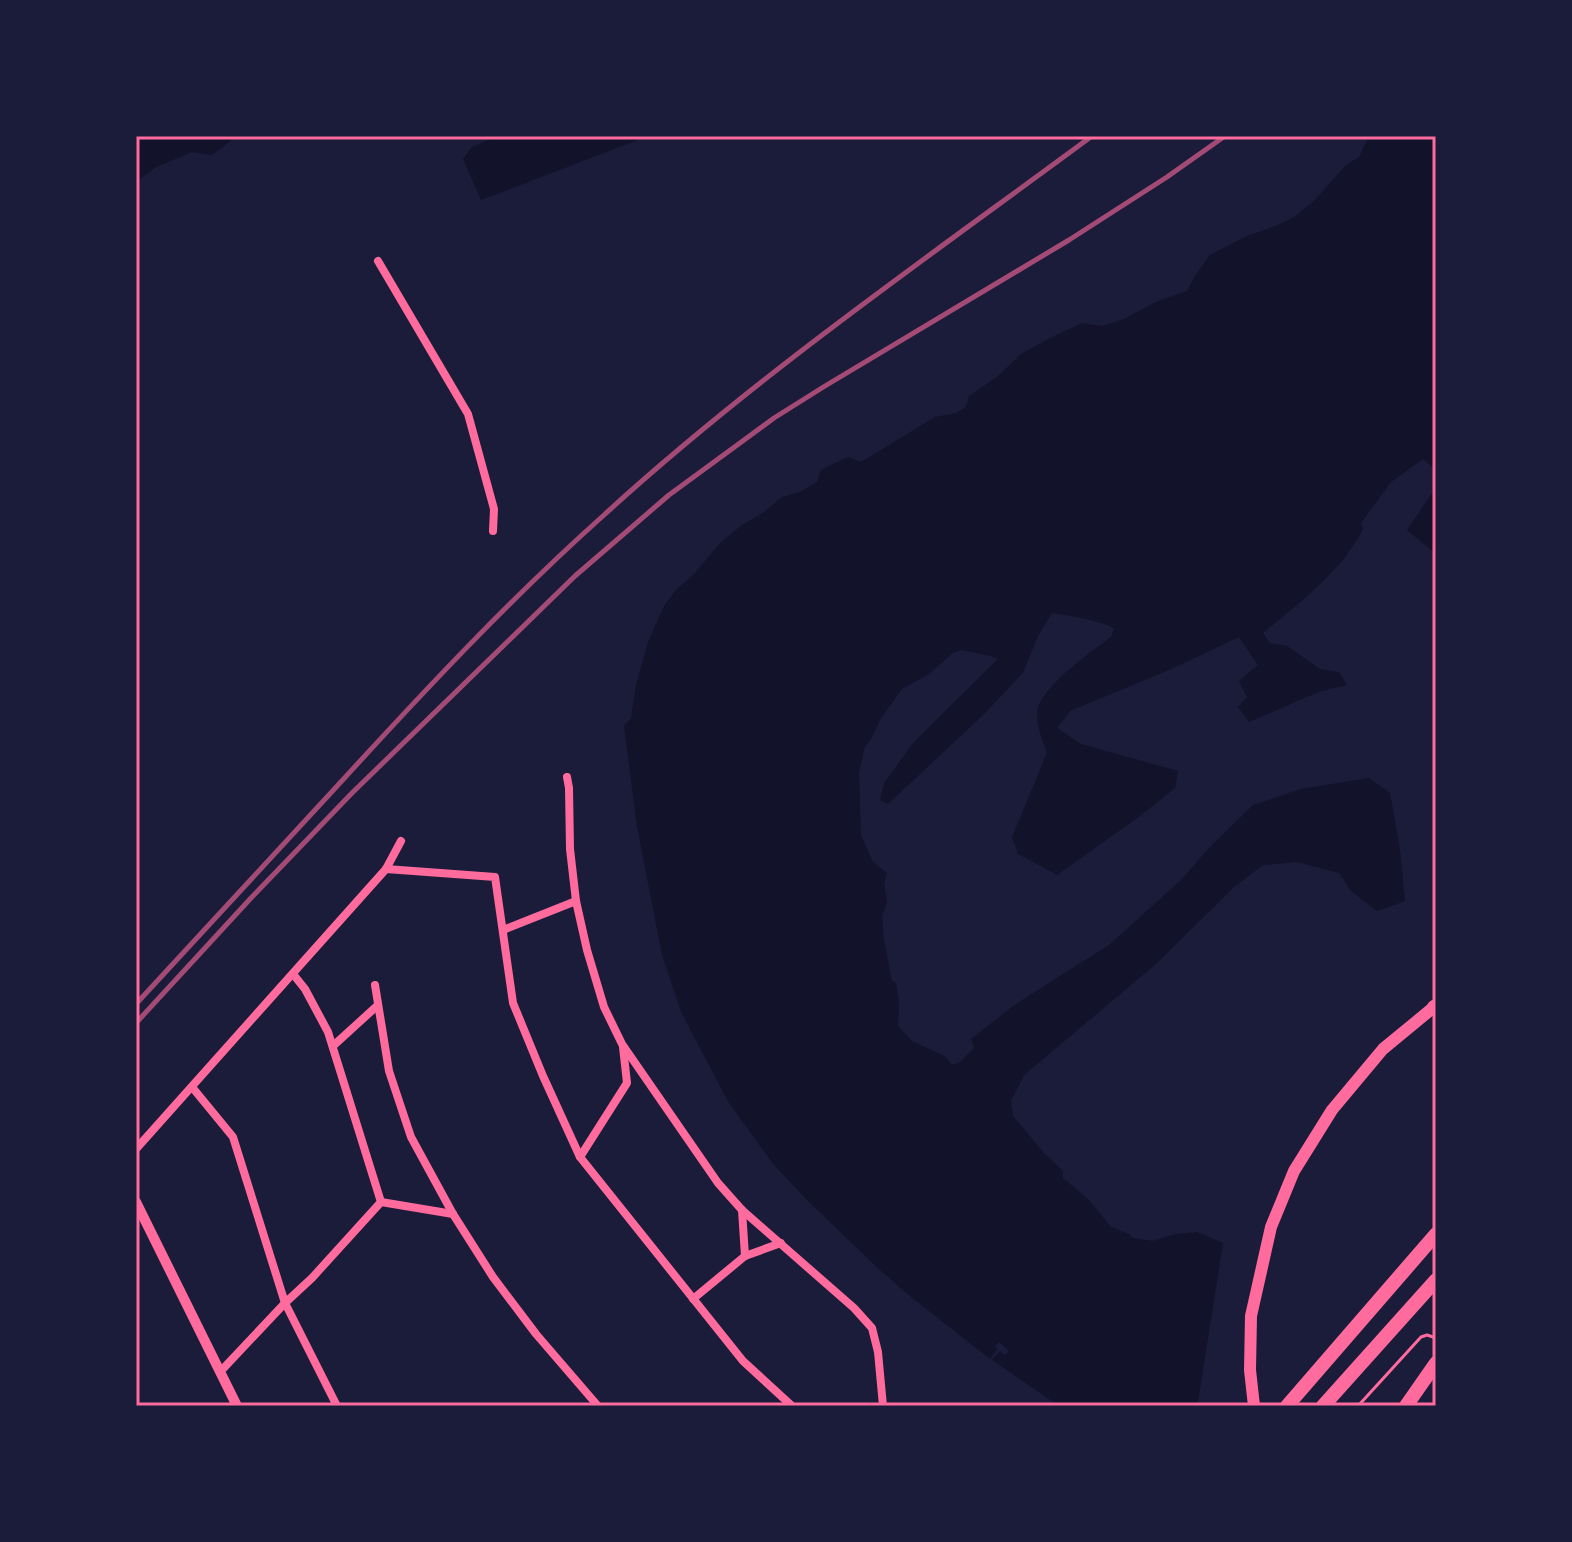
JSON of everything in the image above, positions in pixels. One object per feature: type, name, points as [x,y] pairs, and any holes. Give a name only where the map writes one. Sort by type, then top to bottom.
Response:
[{"type":"highway","points":[[1287,1406],[1436,1234]]},
{"type":"highway","points":[[1323,1406],[1436,1280]]},
{"type":"highway","points":[[1406,1406],[1436,1363]]},
{"type":"main road","points":[[1254,1406],[1250,1370],[1251,1316],[1271,1227],[1294,1171],[1332,1110],[1383,1049],[1435,1006]]},
{"type":"street","points":[[378,261],[468,414],[494,509],[493,531]]},
{"type":"street","points":[[567,777],[576,901],[604,1007],[622,1044],[718,1183],[742,1210],[854,1308],[872,1328],[878,1352],[883,1406]]},
{"type":"street","points":[[136,1149],[386,869],[401,841]]},
{"type":"street","points":[[386,869],[495,877],[513,1003],[580,1157],[743,1361],[792,1406]]},
{"type":"street","points":[[503,930],[576,901]]},
{"type":"street","points":[[293,974],[305,989],[333,1046],[381,1202]]},
{"type":"street","points":[[375,985],[389,1071],[411,1137],[453,1214],[493,1277],[536,1334],[598,1406]]},
{"type":"street","points":[[333,1046],[378,1005]]},
{"type":"street","points":[[580,1157],[627,1083],[622,1044]]},
{"type":"street","points":[[192,1087],[233,1137],[285,1303],[337,1406]]},
{"type":"street","points":[[136,1202],[237,1406]]},
{"type":"street","points":[[381,1202],[453,1214]]},
{"type":"street","points":[[220,1372],[381,1202]]},
{"type":"street","points":[[742,1210],[745,1256]]},
{"type":"street","points":[[693,1299],[745,1256],[781,1243]]},
{"type":"path","points":[[1358,1406],[1421,1337],[1436,1338]]},
{"type":"shaded area","points":[[136,136],[234,138],[212,155],[192,152],[156,167],[136,182]]},
{"type":"shaded area","points":[[497,136],[648,136],[481,200],[463,159],[472,147]]},
{"type":"shaded area","points":[[1369,136],[1436,136],[1436,470],[1423,459],[1391,482],[1361,523],[1363,529],[1344,559],[1319,586],[1263,633],[1270,643],[1287,646],[1320,669],[1339,672],[1347,685],[1321,691],[1249,722],[1238,707],[1247,697],[1239,681],[1258,665],[1239,637],[1070,711],[1057,728],[1081,744],[1178,771],[1175,788],[1057,875],[1018,854],[1012,837],[1047,753],[1038,725],[1039,705],[1055,683],[1111,637],[1114,629],[1094,621],[1052,613],[1038,636],[1023,673],[888,804],[880,800],[884,783],[914,742],[998,659],[961,650],[953,653],[929,674],[902,689],[865,746],[859,773],[861,835],[873,862],[887,873],[884,884],[887,902],[882,916],[892,981],[896,983],[899,1001],[898,1026],[912,1041],[946,1057],[952,1065],[960,1062],[974,1048],[971,1039],[1013,1006],[1109,945],[1181,880],[1253,805],[1301,789],[1369,778],[1390,793],[1405,901],[1377,911],[1351,891],[1339,873],[1297,862],[1263,865],[1234,887],[1156,964],[1024,1075],[1011,1101],[1013,1116],[1063,1171],[1063,1178],[1089,1200],[1111,1227],[1133,1238],[1153,1241],[1197,1232],[1223,1243],[1198,1402],[1191,1406],[1059,1406],[992,1360],[1000,1351],[1005,1355],[1009,1351],[999,1342],[990,1359],[881,1271],[774,1165],[729,1103],[681,1012],[662,955],[637,826],[624,726],[631,718],[648,642],[664,606],[720,543],[742,525],[782,497],[800,492],[817,482],[821,470],[848,457],[861,462],[935,417],[956,413],[966,407],[969,396],[997,377],[1021,354],[1052,337],[1082,323],[1102,326],[1124,319],[1156,302],[1187,291],[1210,255],[1294,217],[1314,201],[1346,165],[1359,157]]},
{"type":"shaded area","points":[[1436,487],[1436,554],[1407,530]]},
{"type":"railway","points":[[136,1004],[435,680],[535,579],[604,515],[782,366],[1092,136]]},
{"type":"railway","points":[[136,1023],[352,793],[575,576],[669,495],[774,418],[1069,240],[1225,136]]}]
